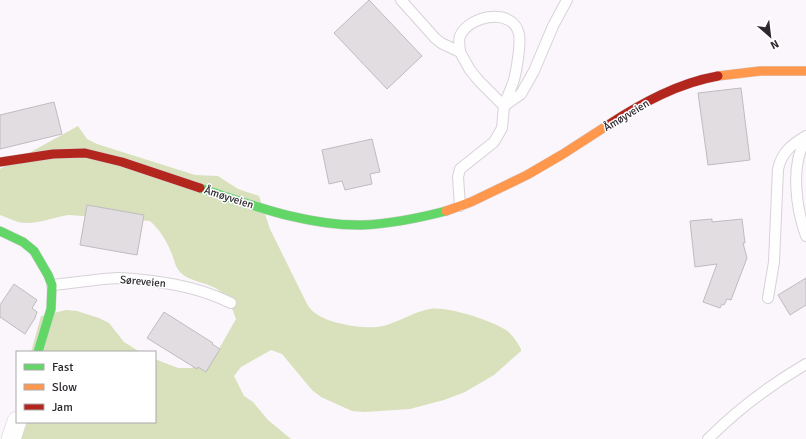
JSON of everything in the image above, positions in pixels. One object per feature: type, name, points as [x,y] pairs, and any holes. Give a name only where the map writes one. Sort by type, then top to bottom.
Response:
[{"type":"main road","name":"Åmøyveien","points":[[0,162],[58,152],[86,154],[117,160],[282,214],[309,220],[340,224],[375,224],[403,220],[460,206],[545,165],[636,108],[684,85],[738,73],[806,71]]},
{"type":"main road","points":[[0,231],[23,242],[34,251],[52,285],[51,309],[38,351]]},
{"type":"street","points":[[11,439],[16,423]]},
{"type":"lane","points":[[401,0],[435,38],[441,43],[460,52]]},
{"type":"lane","points":[[504,106],[521,94],[534,71],[553,26],[567,0]]},
{"type":"lane","points":[[460,206],[458,177],[460,169],[494,142],[502,128],[504,106],[507,96],[512,88],[519,51],[519,33],[514,23],[507,19],[493,16],[478,19],[465,28],[459,38],[460,52],[470,70],[504,106]]},
{"type":"lane","points":[[768,298],[774,262],[778,170],[780,161],[785,151],[806,136]]},
{"type":"lane","points":[[806,139],[801,148],[797,163],[799,210],[806,236]]},
{"type":"lane","name":"Søreveien","points":[[52,285],[118,278],[131,279],[173,284],[195,289],[212,294],[231,303]]},
{"type":"lane","points":[[708,439],[727,420],[778,380],[806,364]]},
{"type":"green space","points":[[78,126],[87,139],[97,144],[195,175],[218,176],[238,189],[259,196],[270,229],[307,304],[321,317],[338,323],[358,327],[376,327],[389,324],[424,310],[447,310],[479,318],[499,326],[511,334],[521,351],[494,375],[465,392],[444,400],[410,409],[364,412],[352,411],[321,397],[312,390],[282,354],[271,350],[241,367],[234,376],[244,396],[253,402],[268,420],[291,439],[9,439],[16,412],[16,423],[156,423],[156,359],[178,368],[191,368],[202,364],[219,349],[236,319],[224,294],[214,287],[184,276],[180,272],[165,239],[150,221],[69,215],[37,222],[24,223],[0,215],[0,169]]},
{"type":"green space","points":[[66,310],[77,311],[99,318],[109,323],[124,342],[138,351],[31,351],[41,316]]},
{"type":"building","points":[[369,0],[422,56],[387,89],[334,33]]},
{"type":"building","points":[[741,88],[750,160],[708,165],[698,93]]},
{"type":"building","points":[[54,102],[62,134],[0,149],[0,115]]},
{"type":"building","points":[[372,139],[380,172],[370,174],[372,184],[345,190],[342,181],[329,184],[322,150]]},
{"type":"building","points":[[87,205],[144,215],[137,255],[80,245]]},
{"type":"building","points":[[712,219],[712,222],[742,219],[745,243],[743,243],[747,258],[731,300],[727,299],[724,305],[722,304],[720,308],[703,302],[717,264],[695,267],[690,221]]},
{"type":"building","points":[[806,278],[806,305],[790,315],[778,295]]},
{"type":"building","points":[[14,284],[37,300],[32,308],[37,312],[35,318],[25,334],[0,317],[0,305]]},
{"type":"building","points":[[164,312],[220,349],[206,372],[198,367],[197,369],[147,338]]},
{"type":"traffic: fast","points":[[200,188],[280,213],[320,222],[341,224],[362,225],[394,222],[446,211]]},
{"type":"traffic: fast","points":[[0,231],[23,242],[34,251],[52,285],[51,309],[38,351]]},
{"type":"traffic: slow","points":[[718,76],[760,71],[806,71]]},
{"type":"traffic: slow","points":[[446,211],[471,202],[527,175],[608,125]]},
{"type":"traffic: jam","points":[[608,125],[661,95],[703,79],[718,76]]},
{"type":"traffic: jam","points":[[0,162],[53,154],[85,153],[122,162],[200,188]]}]
